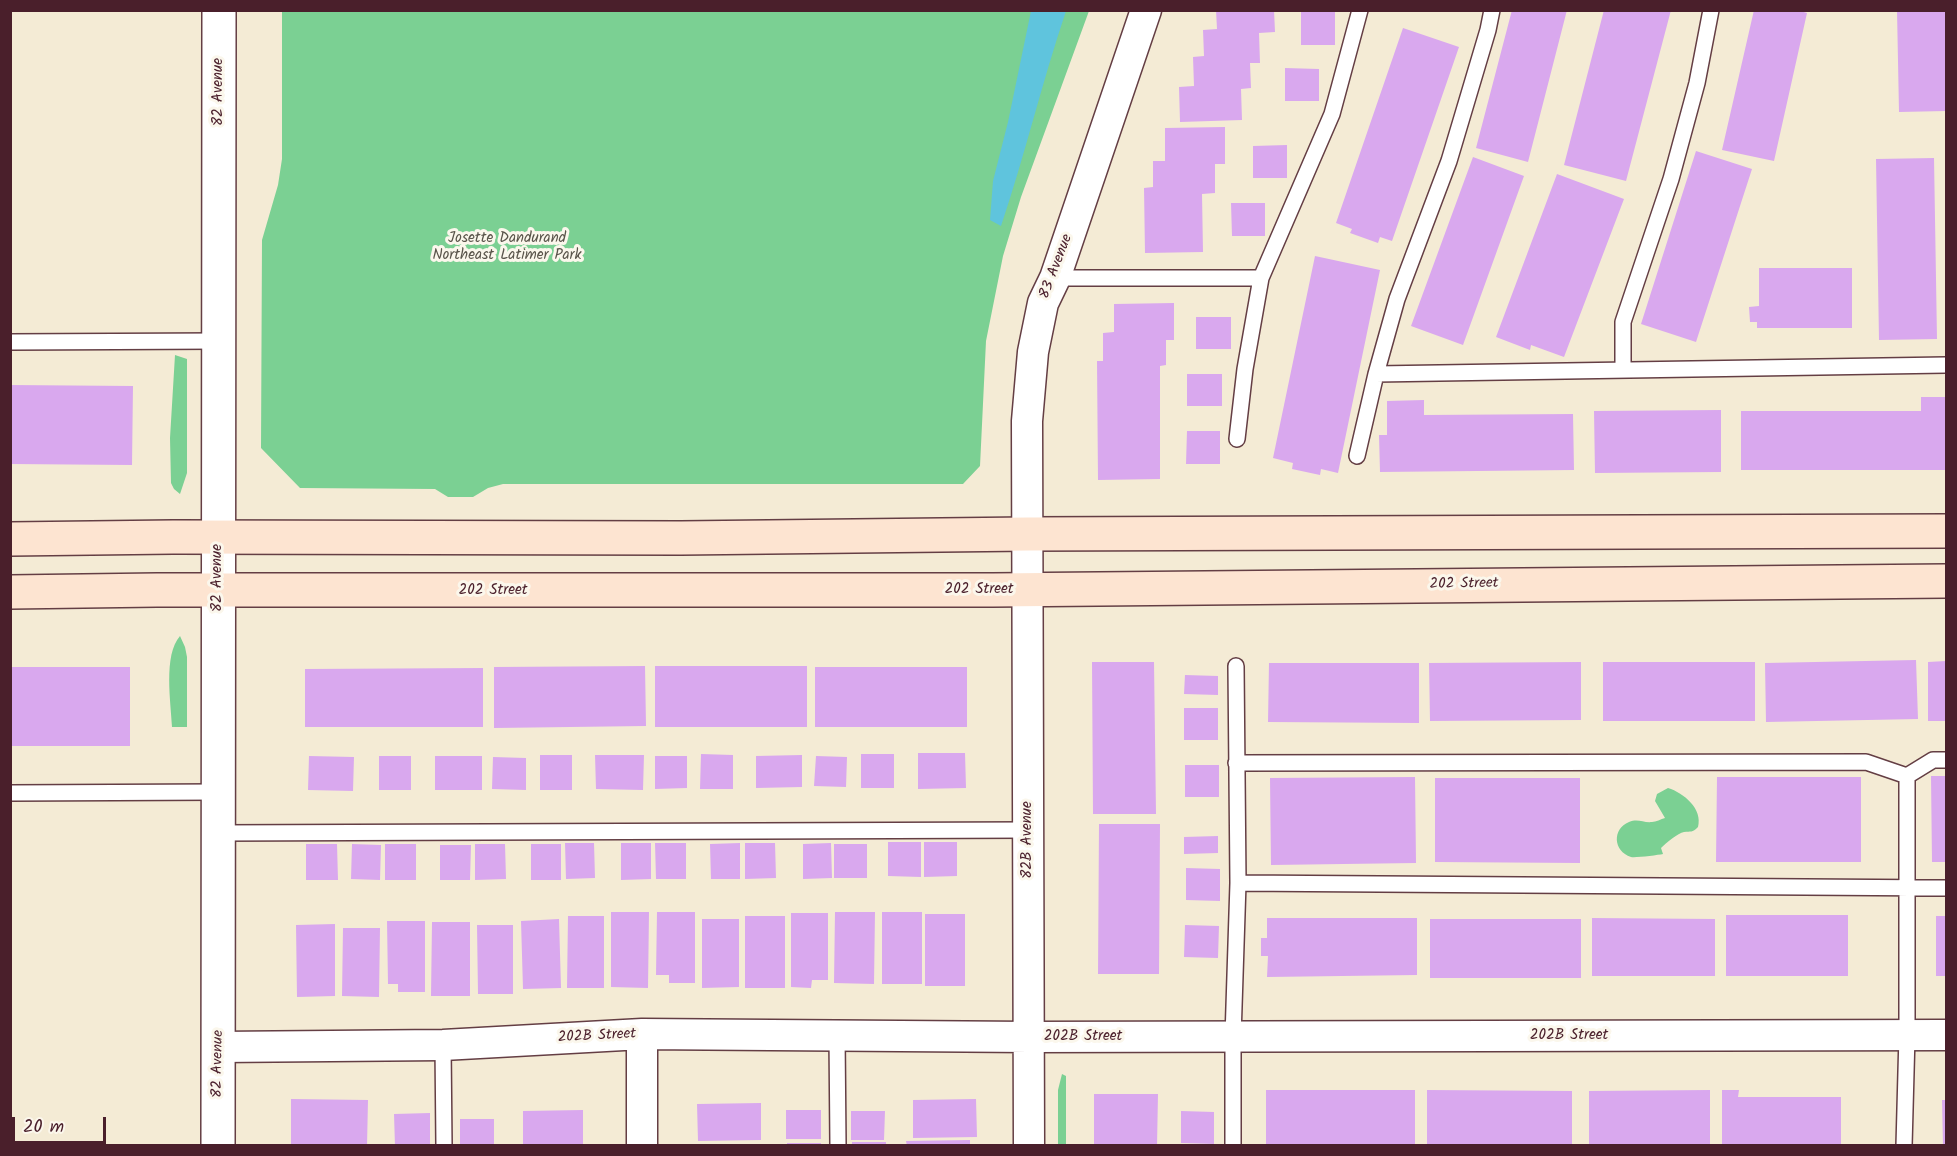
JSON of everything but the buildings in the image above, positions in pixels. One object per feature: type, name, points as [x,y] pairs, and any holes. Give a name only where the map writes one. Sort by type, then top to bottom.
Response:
[{"type":"main road","points":[[10,539],[1947,531]]},
{"type":"main road","name":"202 Street","points":[[10,592],[1027,590],[1947,580]]},
{"type":"street","name":"82 Avenue","points":[[218,1146],[219,10]]},
{"type":"street","name":"83 Avenue","points":[[1028,534],[1027,421],[1033,352],[1043,303],[1055,278],[1146,10]]},
{"type":"street","name":"82B Avenue","points":[[1028,534],[1029,1146]]},
{"type":"street","name":"202B Street","points":[[219,1047],[443,1045],[642,1034],[1029,1037],[1947,1035]]},
{"type":"street","points":[[642,1034],[642,1146]]},
{"type":"lane","points":[[1238,439],[1247,350],[1261,279],[1332,114],[1355,36],[1360,10]]},
{"type":"lane","points":[[1357,456],[1397,298],[1449,160],[1488,30],[1491,10]]},
{"type":"lane","points":[[1623,370],[1623,322],[1671,179],[1712,10]]},
{"type":"lane","points":[[1055,278],[1261,279]]},
{"type":"lane","points":[[10,342],[219,340]]},
{"type":"lane","points":[[1376,374],[1947,365]]},
{"type":"lane","points":[[1233,1146],[1233,1036],[1238,883],[1236,666]]},
{"type":"lane","points":[[1907,776],[1933,760],[1947,760]]},
{"type":"lane","points":[[1236,763],[1866,762],[1907,776]]},
{"type":"lane","points":[[1904,1146],[1907,1035],[1907,776]]},
{"type":"lane","points":[[10,793],[218,792]]},
{"type":"lane","points":[[219,833],[1028,830]]},
{"type":"lane","points":[[1238,883],[1947,888]]},
{"type":"lane","points":[[837,1035],[838,1146]]},
{"type":"lane","points":[[443,1045],[444,1146]]},
{"type":"green space","name":"Josette Dandurand Northeast Latimer Park","points":[[282,11],[1089,11],[1021,197],[1003,256],[986,341],[980,466],[963,484],[503,484],[488,488],[473,497],[448,497],[435,489],[300,488],[261,448],[262,240],[278,185],[282,159]]},
{"type":"green space","points":[[175,355],[187,359],[187,473],[180,494],[171,483],[170,438]]},
{"type":"green space","points":[[180,636],[187,657],[187,727],[172,727],[171,655]]},
{"type":"green space","points":[[1668,788],[1686,798],[1695,808],[1699,820],[1698,827],[1672,838],[1661,848],[1663,854],[1631,857],[1625,854],[1617,840],[1617,835],[1623,825],[1632,821],[1654,822],[1665,818],[1655,801],[1657,794]]},
{"type":"green space","points":[[1062,1074],[1066,1076],[1066,1145],[1058,1145],[1058,1090]]},
{"type":"water","points":[[1031,11],[1066,11],[1001,226],[990,220],[993,181]]}]
